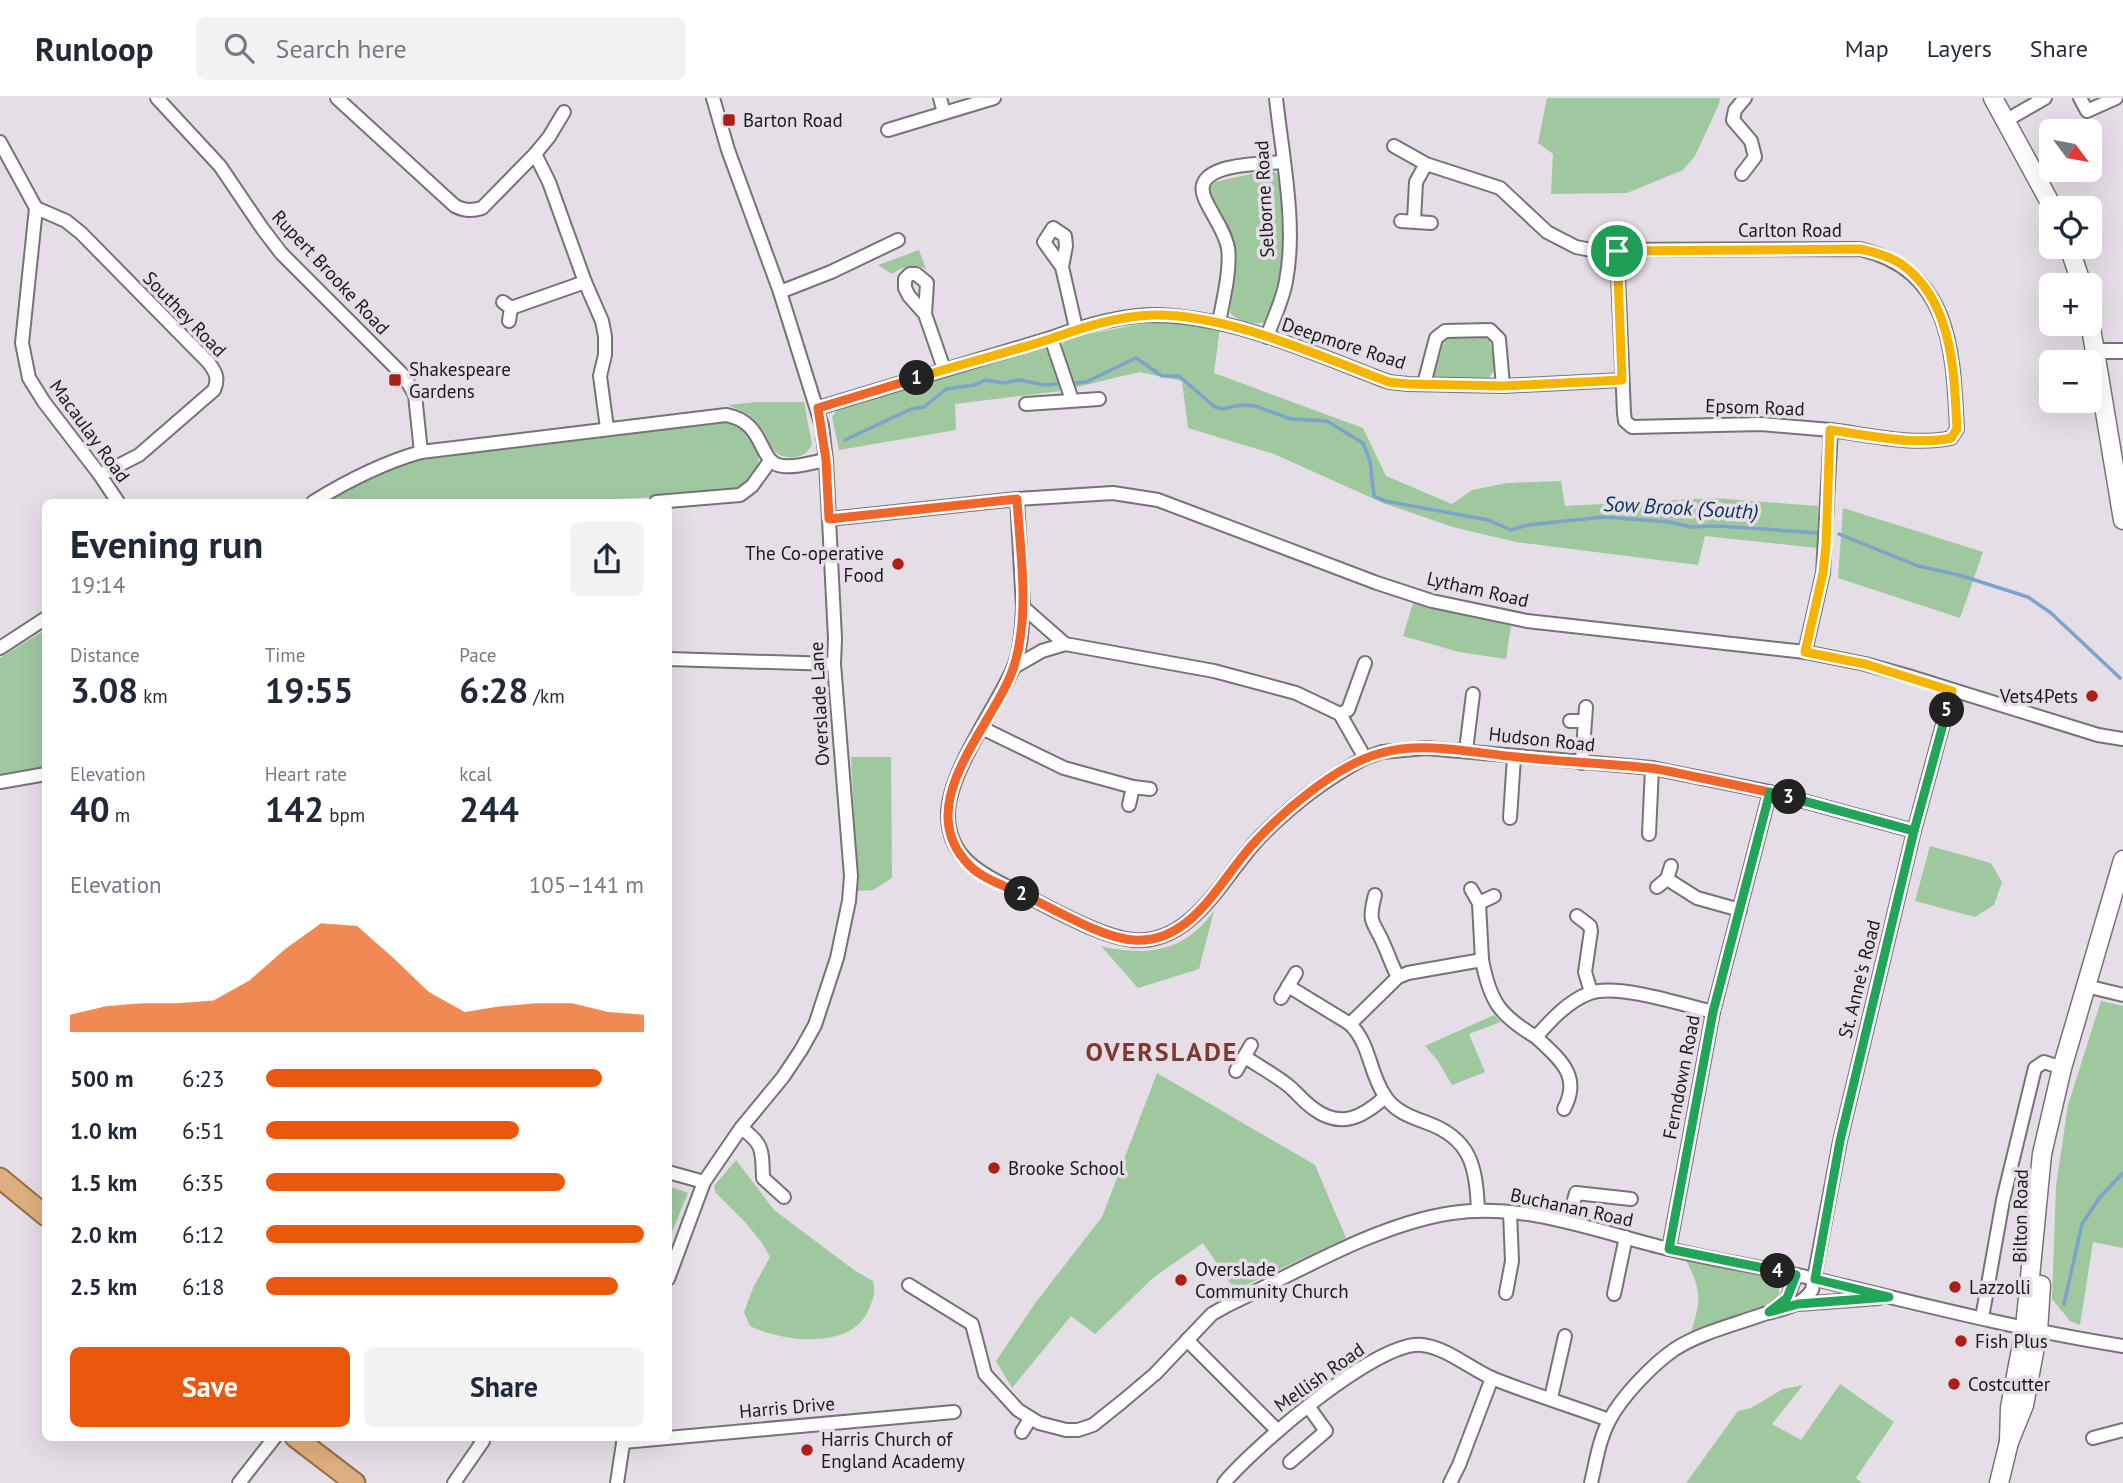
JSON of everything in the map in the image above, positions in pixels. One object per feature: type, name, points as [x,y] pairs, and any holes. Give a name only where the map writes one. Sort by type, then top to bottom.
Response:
[{"type":"highway","points":[[0,1178],[42,1213]]},
{"type":"highway","points":[[300,1441],[355,1483]]},
{"type":"main road","points":[[1993,98],[2046,196]]},
{"type":"main road","points":[[2102,389],[2123,520]]},
{"type":"main road","name":"Bilton Road","points":[[2009,1442],[2010,1408],[2041,1288],[2042,1154],[2062,1068],[2123,860]]},
{"type":"main road","name":"Bilton Road","points":[[1999,1483],[2009,1442],[2024,1405],[2031,1330]]},
{"type":"street","name":"Rupert Brooke Road","points":[[157,98],[220,166],[281,253],[404,376],[415,395],[421,452]]},
{"type":"street","points":[[337,98],[455,206],[472,211],[482,208],[535,155],[565,110]]},
{"type":"street","name":"Overslade Lane","points":[[672,1268],[704,1182],[741,1128],[783,1077],[815,1025],[844,932],[851,876],[834,664],[826,460],[818,408],[780,292],[728,150],[713,98]]},
{"type":"street","points":[[940,98],[944,113]]},
{"type":"street","points":[[888,130],[994,98]]},
{"type":"street","name":"Selborne Road","points":[[1267,337],[1286,282],[1289,248],[1287,198],[1276,98]]},
{"type":"street","points":[[2005,121],[2045,98]]},
{"type":"street","points":[[2080,98],[2087,111],[2116,98],[2123,111]]},
{"type":"street","points":[[1742,174],[1755,157],[1751,141],[1733,120],[1735,110],[1750,100]]},
{"type":"street","points":[[0,142],[36,208]]},
{"type":"street","name":"Carlton Road","points":[[1394,146],[1426,164],[1500,188],[1539,226],[1576,247],[1617,251],[1860,249],[1900,264],[1923,286],[1937,308],[1942,322],[1950,349],[1957,429],[1951,438],[1941,440],[1900,439],[1830,430]]},
{"type":"street","points":[[535,155],[550,182],[584,282],[602,321],[605,355],[600,376],[607,428]]},
{"type":"street","points":[[1219,322],[1228,248],[1203,195],[1203,184],[1213,173],[1235,166],[1283,162]]},
{"type":"street","points":[[1426,164],[1416,182],[1407,221],[1431,223]]},
{"type":"street","name":"Macaulay Road","points":[[36,208],[23,330],[24,360],[29,378],[44,402],[116,499]]},
{"type":"street","name":"Southey Road","points":[[36,208],[66,221],[82,233],[216,373],[214,390],[172,428],[139,455],[100,475]]},
{"type":"street","points":[[780,292],[831,272],[898,240]]},
{"type":"street","name":"Epsom Road","points":[[1617,251],[1625,421],[1632,426],[1761,424],[1830,430],[1823,573],[1805,652]]},
{"type":"street","points":[[1062,267],[1076,328]]},
{"type":"street","points":[[509,321],[507,305],[584,282]]},
{"type":"street","points":[[925,314],[944,369]]},
{"type":"street","name":"Deepmore Road","points":[[818,408],[1051,338],[1076,328],[1155,315],[1219,322],[1389,382],[1503,386],[1622,380]]},
{"type":"street","points":[[1424,384],[1436,338],[1442,331],[1490,330],[1499,339],[1503,386]]},
{"type":"street","points":[[1051,338],[1072,400]]},
{"type":"street","points":[[2102,351],[2123,351]]},
{"type":"street","points":[[1026,404],[1099,399]]},
{"type":"street","points":[[318,499],[344,483],[400,458],[421,452],[726,415],[737,417],[757,433],[769,461],[785,467],[826,460]]},
{"type":"street","points":[[672,501],[740,495],[752,486],[769,461]]},
{"type":"street","name":"Lytham Road","points":[[829,519],[1017,499],[1113,493],[1158,500],[1377,583],[1432,601],[1542,623],[1805,652],[1865,664],[2098,736],[2123,739]]},
{"type":"street","points":[[1017,499],[1023,607],[1065,644]]},
{"type":"street","name":"Hudson Road","points":[[1023,607],[1021,639],[1014,667],[952,787],[948,802],[950,830],[971,867],[1110,935],[1134,940],[1156,938],[1176,929],[1194,916],[1265,832],[1325,781],[1365,758],[1398,750],[1466,750],[1514,757],[1652,768],[1770,792],[1914,831]]},
{"type":"street","points":[[0,648],[42,621]]},
{"type":"street","points":[[1014,667],[1042,651],[1065,644],[1214,671],[1296,693],[1340,714],[1365,758]]},
{"type":"street","points":[[672,659],[834,664]]},
{"type":"street","points":[[1340,714],[1348,710],[1365,663]]},
{"type":"street","name":"St. Anne's Road","points":[[1815,1279],[1840,1141],[1914,831],[1952,691]]},
{"type":"street","points":[[1466,750],[1473,694]]},
{"type":"street","points":[[1582,763],[1586,707]]},
{"type":"street","points":[[1570,720],[1584,721]]},
{"type":"street","points":[[982,728],[1064,768],[1150,789]]},
{"type":"street","points":[[1510,818],[1514,757]]},
{"type":"street","points":[[1648,838],[1652,768]]},
{"type":"street","points":[[0,782],[42,775]]},
{"type":"street","points":[[1129,805],[1133,787]]},
{"type":"street","name":"Ferndown Road","points":[[1669,1249],[1713,1012],[1770,792]]},
{"type":"street","points":[[1665,877],[1696,898],[1740,910]]},
{"type":"street","points":[[1471,889],[1479,903],[1482,960],[1487,984],[1496,1006],[1511,1022],[1536,1037],[1566,1068],[1577,1098],[1564,1109]]},
{"type":"street","points":[[1479,903],[1494,896]]},
{"type":"street","points":[[1370,903],[1372,924],[1398,977]]},
{"type":"street","points":[[1577,916],[1595,923],[1585,960],[1585,972],[1591,992]]},
{"type":"street","points":[[1350,1024],[1398,977],[1482,960]]},
{"type":"street","points":[[1280,998],[1296,973]]},
{"type":"street","points":[[1288,986],[1350,1024],[1364,1042],[1385,1097],[1404,1113],[1446,1131],[1463,1146],[1476,1174],[1478,1210]]},
{"type":"street","points":[[2086,986],[2123,995]]},
{"type":"street","points":[[1536,1037],[1555,1015],[1591,992],[1629,992],[1713,1012]]},
{"type":"street","points":[[1236,1071],[1251,1045]]},
{"type":"street","points":[[1245,1057],[1292,1088],[1312,1109],[1332,1118],[1343,1121],[1355,1119],[1385,1097]]},
{"type":"street","name":"Bilton Road","points":[[1982,1318],[2003,1200],[2035,1068],[2044,1062],[2062,1068]]},
{"type":"street","points":[[741,1128],[755,1138],[762,1149],[763,1178],[784,1196]]},
{"type":"street","points":[[672,1173],[704,1182]]},
{"type":"street","points":[[1568,1222],[1576,1193],[1631,1199]]},
{"type":"street","name":"Buchanan Road","points":[[909,1285],[972,1324],[985,1374],[1016,1408],[1030,1419],[1066,1430],[1078,1430],[1093,1425],[1156,1374],[1212,1314],[1228,1305],[1351,1246],[1431,1216],[1478,1210],[1510,1212],[1568,1222],[1669,1249],[1815,1279],[2031,1330],[2123,1346]]},
{"type":"street","points":[[1506,1293],[1513,1261],[1510,1212]]},
{"type":"street","points":[[1614,1294],[1626,1237]]},
{"type":"street","points":[[1769,1312],[1787,1298],[1796,1275]]},
{"type":"street","points":[[1798,1304],[1807,1297],[1815,1279]]},
{"type":"street","points":[[1591,1483],[1599,1446],[1609,1420],[1640,1381],[1675,1349],[1706,1335],[1798,1304],[1889,1297]]},
{"type":"street","points":[[1551,1398],[1565,1336]]},
{"type":"street","points":[[1187,1340],[1277,1430]]},
{"type":"street","name":"Mellish Road","points":[[1224,1483],[1277,1430],[1308,1406],[1368,1364],[1395,1350],[1410,1346],[1422,1345],[1450,1355],[1492,1378],[1609,1420]]},
{"type":"street","points":[[1450,1483],[1492,1378]]},
{"type":"street","points":[[1290,1462],[1326,1431],[1308,1406]]},
{"type":"street","name":"Harris Drive","points":[[672,1435],[954,1412]]},
{"type":"street","points":[[1022,1432],[1030,1419]]},
{"type":"street","points":[[2093,1438],[2123,1430]]},
{"type":"street","points":[[239,1483],[272,1441]]},
{"type":"street","points":[[454,1483],[483,1441]]},
{"type":"street","points":[[617,1483],[624,1441]]},
{"type":"green space","points":[[1547,98],[1720,98],[1695,156],[1683,170],[1627,193],[1551,194],[1553,154],[1538,143]]},
{"type":"green space","points":[[1264,171],[1275,172],[1280,177],[1281,272],[1272,308],[1263,323],[1254,323],[1241,320],[1230,313],[1234,239],[1211,202],[1209,189],[1215,182]]},
{"type":"green space","points":[[919,250],[926,269],[909,266],[892,274],[878,265]]},
{"type":"green space","points":[[1156,321],[1220,327],[1214,373],[1363,428],[1386,476],[1452,504],[1472,490],[1507,483],[1561,481],[1565,506],[1713,498],[1818,506],[1817,548],[1705,536],[1698,565],[1516,542],[1453,527],[1383,503],[1274,454],[1188,428],[1182,381],[1139,372],[1073,388],[1062,345],[1068,338]]},
{"type":"green space","points":[[1489,337],[1497,366],[1488,379],[1437,379],[1433,374],[1435,363],[1438,362],[1447,338]]},
{"type":"green space","points":[[1042,345],[1049,348],[1060,391],[955,404],[956,430],[839,450],[832,417],[837,410]]},
{"type":"green space","points":[[804,402],[812,445],[809,450],[795,457],[779,455],[769,445],[752,418],[728,405]]},
{"type":"green space","points":[[730,421],[751,436],[759,456],[758,465],[745,485],[729,493],[616,499],[328,499],[408,462],[609,433]]},
{"type":"green space","points":[[1843,508],[1983,552],[1960,618],[1838,578]]},
{"type":"green space","points":[[1414,600],[1511,626],[1506,659],[1459,652],[1403,636]]},
{"type":"green space","points":[[42,632],[42,769],[0,776],[0,658]]},
{"type":"green space","points":[[851,757],[891,757],[892,878],[873,890],[858,891]]},
{"type":"green space","points":[[1930,846],[1991,863],[2002,882],[1994,905],[1975,917],[1915,901]]},
{"type":"green space","points":[[1214,911],[1199,969],[1138,988],[1101,946],[1134,951],[1164,948],[1190,935]]},
{"type":"green space","points":[[2101,1001],[2123,1006],[2123,1248],[2093,1242],[2080,1325],[2070,1321],[2052,1299],[2056,1186],[2068,1105]]},
{"type":"green space","points":[[1494,1015],[1501,1022],[1469,1034],[1485,1072],[1452,1085],[1438,1061],[1425,1046]]},
{"type":"green space","points":[[1157,1073],[1315,1165],[1346,1238],[1235,1290],[1203,1243],[1154,1277],[1095,1334],[1071,1316],[1012,1388],[996,1361],[1036,1302],[1102,1217]]},
{"type":"green space","points":[[736,1160],[774,1210],[854,1270],[873,1281],[873,1300],[859,1324],[831,1337],[814,1339],[779,1336],[750,1326],[744,1312],[753,1288],[770,1257],[745,1222],[716,1193],[714,1186]]},
{"type":"green space","points":[[672,1187],[688,1193],[672,1232]]},
{"type":"green space","points":[[1686,1260],[1779,1280],[1779,1294],[1772,1303],[1691,1333],[1698,1296],[1695,1280]]},
{"type":"green space","points":[[1840,1384],[1894,1422],[1856,1478],[1862,1483],[1686,1483],[1738,1411],[1751,1408],[1783,1389],[1803,1385],[1772,1424],[1801,1440]]},
{"type":"waterway","name":"Sow Brook (South)","points":[[1076,383],[1086,382],[1136,358],[1162,376],[1179,376],[1215,407],[1223,409],[1241,405],[1255,406],[1291,419],[1327,421],[1363,443],[1370,461],[1374,496],[1385,501],[1488,520],[1511,530],[1527,525],[1604,517],[1669,522],[1691,527],[1719,526],[1817,533]]},
{"type":"waterway","name":"Sow Brook (South)","points":[[845,440],[911,409],[924,407],[946,389],[975,385],[985,380],[1057,384]]},
{"type":"waterway","name":"Sow Brook (South)","points":[[1839,534],[1918,566],[1959,575],[2028,597],[2051,613],[2120,678]]},
{"type":"waterway","points":[[2064,1304],[2082,1224],[2100,1197],[2123,1173]]},
{"type":"place","name":"Barton Road","points":[[729,120]]},
{"type":"place","name":"Shakespeare Gardens","points":[[395,380]]},
{"type":"place","name":"The Co-operative Food","points":[[898,564]]},
{"type":"place","name":"Vets4Pets","points":[[2092,696]]},
{"type":"place","name":"Brooke School","points":[[994,1168]]},
{"type":"place","name":"Overslade Community Church","points":[[1181,1280]]},
{"type":"place","name":"Lazzolli","points":[[1955,1287]]},
{"type":"place","name":"Fish Plus","points":[[1961,1341]]},
{"type":"place","name":"Costcutter","points":[[1954,1384]]},
{"type":"place","name":"Harris Church of England Academy","points":[[807,1450]]},
{"type":"district","name":"OVERSLADE","points":[[1162,1052]]},
{"type":"route","points":[[1617,251],[1622,380],[1503,386],[1389,382],[1219,322],[1155,315],[1119,319],[1076,328],[1051,338],[818,408],[826,460],[829,519],[1017,499],[1023,607],[1021,639],[1014,667],[952,787],[948,802],[950,830],[965,860],[978,872],[1110,935],[1134,940],[1156,938],[1176,929],[1194,916],[1265,832],[1325,781],[1343,769],[1382,752],[1426,748],[1466,750],[1514,757],[1652,768],[1770,792],[1914,831],[1840,1141],[1815,1279],[1889,1297],[1798,1304],[1769,1312],[1787,1298],[1796,1275],[1669,1249],[1713,1012],[1770,792],[1842,812],[1914,831],[1952,691],[1865,664],[1805,652],[1823,573],[1830,430],[1900,439],[1951,438],[1957,429],[1950,349],[1937,308],[1923,286],[1900,264],[1870,251],[1617,251]]}]
